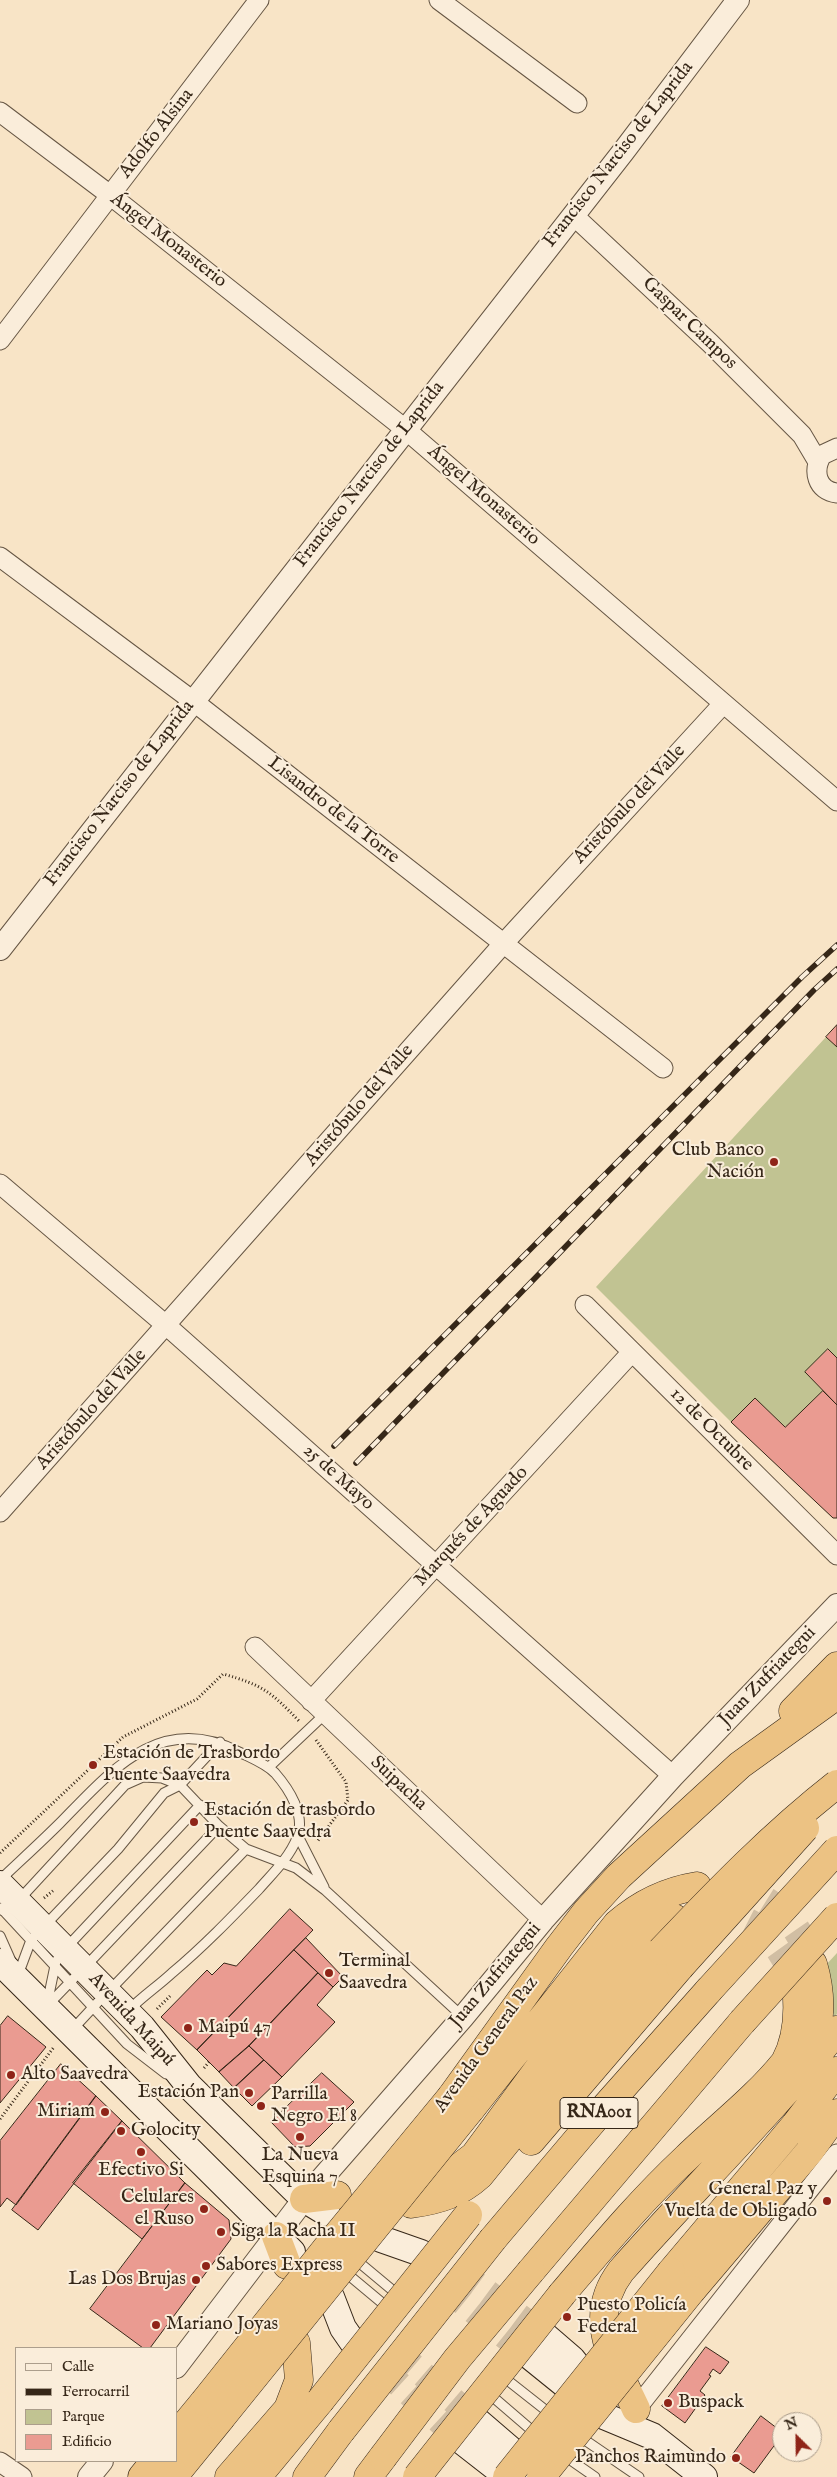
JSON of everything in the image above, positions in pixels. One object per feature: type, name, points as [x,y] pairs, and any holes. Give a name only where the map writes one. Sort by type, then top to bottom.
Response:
[{"type":"highway","points":[[740,1765],[837,1666]]},
{"type":"highway","name":"Avenida General Paz","points":[[178,2435],[213,2410],[329,2245],[460,2103],[586,1912],[619,1876],[740,1765],[837,1695]]},
{"type":"highway","points":[[674,1918],[653,1928],[626,1950],[468,2162],[417,2193],[443,2198],[459,2191],[480,2175],[671,1959],[779,1860],[812,1821],[837,1784]]},
{"type":"highway","name":"RNA001","points":[[307,2477],[341,2431],[494,2239],[598,2115],[837,1850]]},
{"type":"highway","points":[[460,2103],[616,1924],[653,1898],[669,1892],[697,1886]]},
{"type":"highway","name":"RNA001","points":[[376,2467],[457,2359],[742,2022],[837,1917]]},
{"type":"highway","points":[[257,2477],[320,2401],[671,1959]]},
{"type":"highway","points":[[797,2080],[813,2046],[819,2023],[819,1990],[813,1964]]},
{"type":"highway","points":[[417,2477],[562,2294],[616,2230],[685,2158],[734,2114],[785,2062],[796,2033],[798,2009],[796,1986]]},
{"type":"highway","points":[[632,2417],[602,2319],[607,2293],[621,2271],[648,2240],[797,2080],[837,2030]]},
{"type":"highway","points":[[508,2477],[671,2272],[796,2125],[837,2071]]},
{"type":"highway","points":[[542,2477],[692,2290],[808,2152],[837,2113]]},
{"type":"highway","points":[[304,2199],[329,2208]]},
{"type":"highway","points":[[229,2477],[288,2408],[298,2380],[296,2343]]},
{"type":"highway","points":[[173,2477],[213,2410]]},
{"type":"highway","points":[[142,2477],[154,2462]]},
{"type":"main road","name":"Avenida Maipú","points":[[5,1903],[101,1999],[128,2012],[189,2086],[304,2199]]},
{"type":"main road","points":[[8,1970],[47,2006],[289,2250]]},
{"type":"main road","points":[[381,2240],[417,2258]]},
{"type":"main road","points":[[331,2297],[343,2328],[358,2332]]},
{"type":"main road","points":[[569,2389],[538,2329],[572,2359],[610,2408],[632,2417],[652,2436],[704,2477]]},
{"type":"main road","points":[[526,2353],[604,2416],[632,2417]]},
{"type":"main road","points":[[475,2419],[542,2477]]},
{"type":"main road","points":[[458,2438],[508,2477]]},
{"type":"street","name":"Adolfo Alsina","points":[[0,340],[259,0]]},
{"type":"street","points":[[439,0],[577,103]]},
{"type":"street","name":"Francisco Narciso de Laprida","points":[[0,949],[574,215],[738,0]]},
{"type":"street","name":"Ángel Monasterio","points":[[0,112],[110,195],[406,430],[837,801]]},
{"type":"street","name":"Gaspar Campos","points":[[574,215],[710,343],[802,435],[828,453]]},
{"type":"street","points":[[828,453],[816,470],[820,485],[826,490],[837,493]]},
{"type":"street","name":"Lisandro de la Torre","points":[[0,557],[193,701],[663,1068]]},
{"type":"street","name":"Aristóbulo del Valle","points":[[0,1512],[167,1326],[503,944],[723,704]]},
{"type":"street","name":"25 de Mayo","points":[[0,1184],[167,1326],[672,1776]]},
{"type":"street","name":"12 de Octubre","points":[[585,1305],[837,1555]]},
{"type":"street","name":"Marqués de Aguado","points":[[318,1707],[437,1565],[632,1352]]},
{"type":"street","name":"Juan Zufriategui","points":[[178,2365],[289,2250],[304,2199],[463,2017],[543,1920],[672,1776],[837,1605]]},
{"type":"street","name":"Suipacha","points":[[255,1647],[543,1920]]},
{"type":"street","points":[[632,2417],[837,2154]]},
{"type":"street","points":[[0,2462],[22,2477]]},
{"type":"street","points":[[89,2477],[101,2462]]},
{"type":"lane","points":[[269,1767],[318,1707]]},
{"type":"lane","points":[[0,1880],[125,1759],[160,1743],[191,1739],[220,1742],[269,1767],[287,1786],[298,1816],[298,1836],[325,1890]]},
{"type":"lane","points":[[8,1970],[37,1933],[118,1849],[164,1793],[180,1785],[220,1742]]},
{"type":"lane","points":[[5,1903],[125,1785],[143,1777],[162,1778],[180,1785],[219,1826],[246,1849],[296,1868],[325,1890],[463,2017]]},
{"type":"lane","points":[[47,2006],[59,1956],[200,1805]]},
{"type":"lane","points":[[47,2006],[219,1826]]},
{"type":"lane","points":[[128,2012],[232,1917],[282,1864],[298,1836]]},
{"type":"lane","points":[[70,2029],[246,1849]]},
{"type":"lane","points":[[0,1936],[8,1970]]},
{"type":"lane","points":[[101,1999],[127,2044],[210,2107]]},
{"type":"lane","points":[[361,2264],[391,2288]]},
{"type":"lane","points":[[352,2278],[380,2302]]},
{"type":"lane","points":[[506,2379],[561,2422]]},
{"type":"lane","points":[[493,2397],[549,2445],[594,2477]]},
{"type":"lane","points":[[569,2428],[638,2477]]},
{"type":"path","points":[[44,1898],[54,1890]]},
{"type":"path","points":[[0,2118],[70,2029]]},
{"type":"green space","name":"Club Banco Nación","points":[[837,1025],[837,1518],[833,1518],[731,1422],[596,1287]]},
{"type":"green space","points":[[837,1953],[837,2014],[834,2017],[825,1966]]},
{"type":"building","points":[[837,1025],[837,1047],[826,1037]]},
{"type":"building","points":[[828,1349],[837,1358],[837,1405],[805,1372]]},
{"type":"building","points":[[823,1391],[837,1405],[837,1518],[833,1518],[731,1422],[755,1398],[785,1427]]},
{"type":"building","points":[[290,1909],[313,1930],[197,2050],[161,2017],[207,1970],[212,1975],[224,1963],[236,1966]]},
{"type":"building","points":[[306,1938],[343,1977],[333,1987],[294,1950]]},
{"type":"building","points":[[294,1950],[318,1973],[249,2046],[219,2072],[197,2050]]},
{"type":"building","points":[[318,1973],[333,1987],[317,2005],[335,2022],[282,2077],[249,2046]]},
{"type":"building","name":"Alto Saavedra","points":[[8,2016],[46,2047],[0,2103],[0,2026]]},
{"type":"building","points":[[249,2046],[264,2060],[234,2088],[219,2072]]},
{"type":"building","points":[[264,2060],[282,2077],[252,2106],[234,2088]]},
{"type":"building","points":[[61,2064],[96,2096],[16,2205],[7,2198],[0,2207],[0,2141]]},
{"type":"building","points":[[322,2073],[354,2102],[310,2146],[295,2147],[271,2122]]},
{"type":"building","points":[[96,2096],[122,2121],[38,2230],[12,2210]]},
{"type":"building","points":[[122,2121],[185,2183],[142,2239],[73,2183]]},
{"type":"building","points":[[185,2183],[229,2220],[231,2239],[151,2347],[142,2347],[90,2309]]},
{"type":"building","points":[[706,2347],[729,2362],[720,2374],[713,2369],[709,2375],[711,2376],[700,2391],[705,2395],[685,2423],[662,2406]]},
{"type":"building","points":[[761,2416],[772,2424],[772,2449],[754,2473],[731,2457]]},
{"type":"tunnel","points":[[727,1886],[757,1896],[770,1903],[782,1913],[792,1923],[800,1936],[813,1964]]},
{"type":"tunnel","points":[[707,1913],[723,1914],[738,1918],[752,1924],[764,1933],[784,1956],[796,1986]]},
{"type":"tunnel","points":[[421,2253],[457,2270],[543,2334]]},
{"type":"tunnel","points":[[413,2262],[526,2353]]},
{"type":"tunnel","points":[[364,2324],[475,2419]]},
{"type":"tunnel","points":[[352,2341],[458,2438]]},
{"type":"railway","points":[[334,1446],[802,977],[837,945]]},
{"type":"railway","points":[[356,1463],[814,990],[837,969]]},
{"type":"place","name":"Club Banco Nación","points":[[774,1162]]},
{"type":"place","name":"Estación de Trasbordo Puente Saavedra","points":[[93,1765]]},
{"type":"place","name":"Estación de trasbordo Puente Saavedra","points":[[194,1822]]},
{"type":"place","name":"Terminal Saavedra","points":[[329,1973]]},
{"type":"place","name":"Maipú 47","points":[[188,2028]]},
{"type":"place","name":"Alto Saavedra","points":[[11,2075]]},
{"type":"place","name":"Estación Pan","points":[[249,2093]]},
{"type":"place","name":"Parrilla Negro El 8","points":[[261,2106]]},
{"type":"place","name":"Miriam","points":[[105,2112]]},
{"type":"place","name":"Golocity","points":[[121,2131]]},
{"type":"place","name":"La Nueva Esquina 7","points":[[300,2137]]},
{"type":"place","name":"Efectivo Si","points":[[141,2152]]},
{"type":"place","name":"General Paz y Vuelta de Obligado","points":[[827,2201]]},
{"type":"place","name":"Celulares el Ruso","points":[[204,2209]]},
{"type":"place","name":"Siga la Racha II","points":[[221,2232]]},
{"type":"place","name":"Sabores Express","points":[[206,2266]]},
{"type":"place","name":"Las Dos Brujas","points":[[196,2280]]},
{"type":"place","name":"Puesto Policía Federal","points":[[567,2317]]},
{"type":"place","name":"Mariano Joyas","points":[[156,2325]]},
{"type":"place","name":"Buspack","points":[[668,2403]]},
{"type":"place","name":"Panchos Raimundo","points":[[736,2458]]}]
